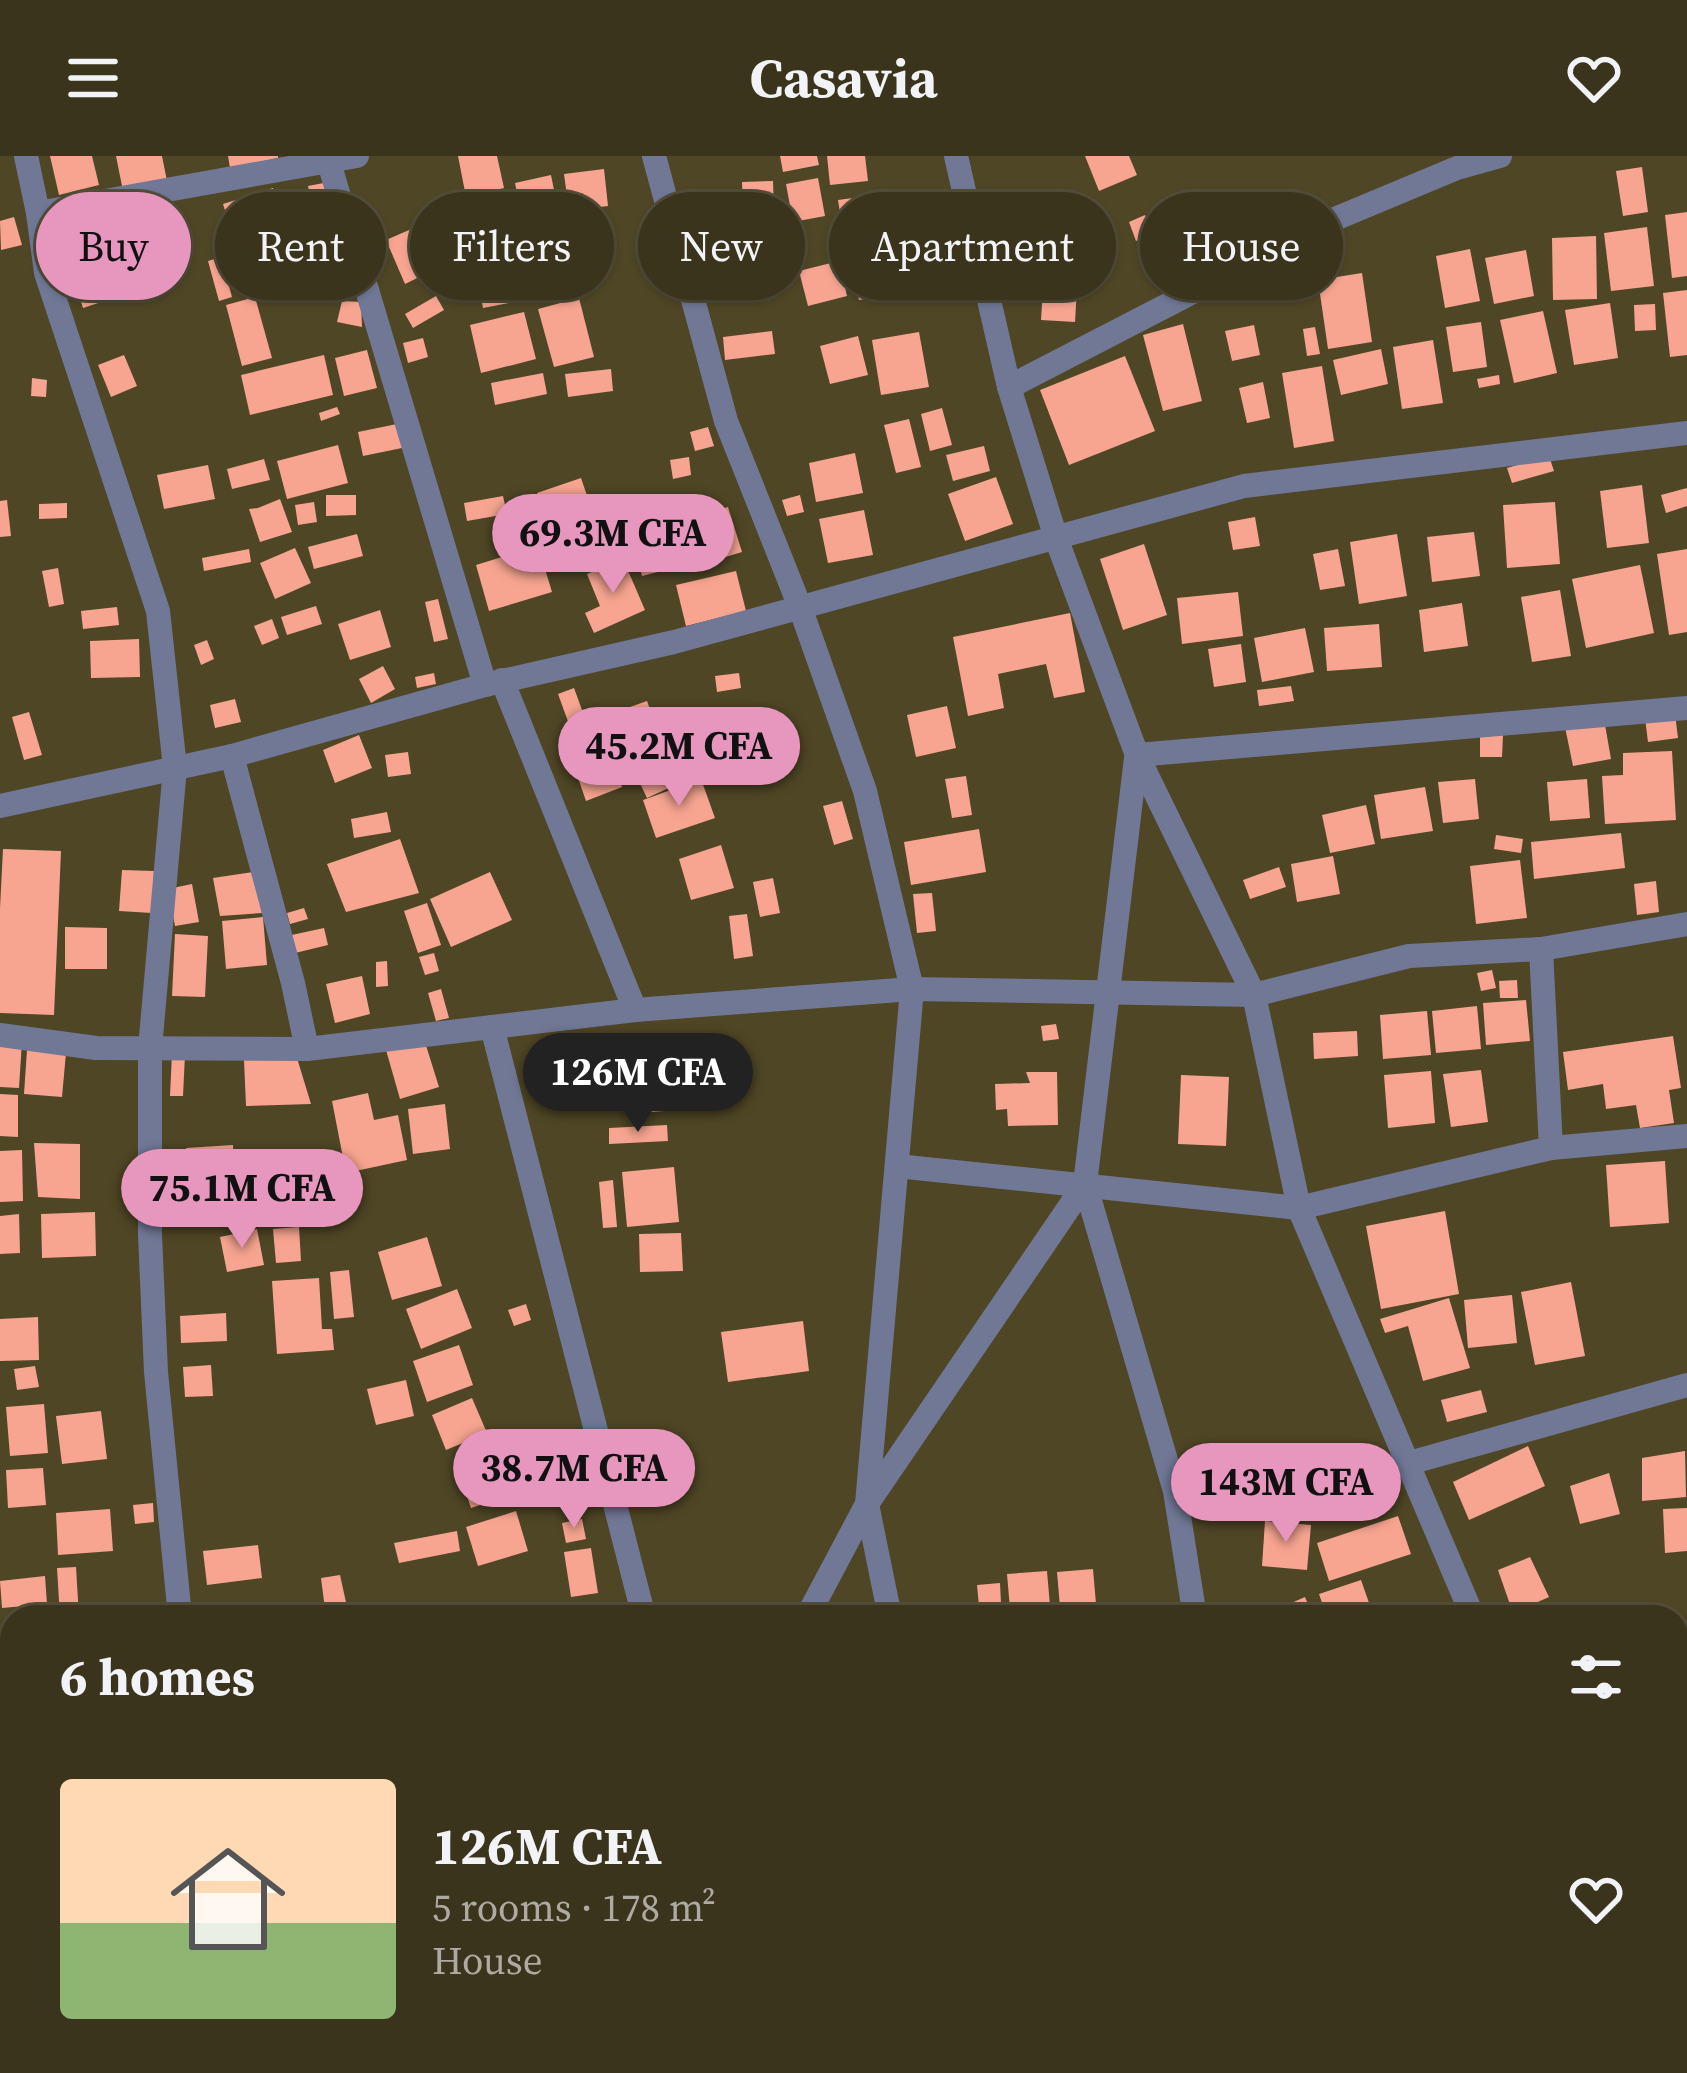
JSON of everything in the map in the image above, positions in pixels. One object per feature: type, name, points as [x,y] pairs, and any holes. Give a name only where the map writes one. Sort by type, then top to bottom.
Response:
[{"type":"street","points":[[26,156],[36,204]]},
{"type":"street","points":[[151,192],[357,156]]},
{"type":"street","points":[[654,156],[726,422],[800,607],[865,791],[913,989],[867,1504],[888,1605]]},
{"type":"street","points":[[956,156],[1009,387],[1055,538],[1137,755],[1254,994],[1299,1208],[1468,1605]]},
{"type":"street","points":[[1009,387],[1330,221],[1457,168],[1500,156]]},
{"type":"street","points":[[328,159],[493,683],[635,1010]]},
{"type":"street","points":[[55,300],[158,611],[175,768],[150,1048],[150,1235],[156,1372],[179,1605]]},
{"type":"street","points":[[0,806],[232,756],[493,683],[674,642],[1244,486],[1687,434]]},
{"type":"street","points":[[1137,755],[1687,707]]},
{"type":"street","points":[[1137,755],[1085,1184],[1175,1491],[1193,1605]]},
{"type":"street","points":[[232,756],[307,1049]]},
{"type":"street","points":[[0,1035],[96,1048],[307,1049],[635,1010],[913,989],[1254,994],[1408,956],[1541,949],[1687,924]]},
{"type":"street","points":[[1541,949],[1552,1148]]},
{"type":"street","points":[[492,1027],[641,1605]]},
{"type":"street","points":[[897,1166],[1299,1208],[1552,1148],[1687,1136]]},
{"type":"street","points":[[813,1605],[867,1504],[1085,1184]]},
{"type":"street","points":[[1409,1462],[1687,1385]]},
{"type":"building","points":[[50,156],[92,156],[99,185],[58,192]]},
{"type":"building","points":[[116,156],[162,156],[167,181],[123,191]]},
{"type":"building","points":[[228,156],[278,156],[278,158],[230,168]]},
{"type":"building","points":[[458,156],[497,156],[504,188],[465,192]]},
{"type":"building","points":[[780,156],[817,156],[819,165],[783,172]]},
{"type":"building","points":[[827,156],[865,156],[868,181],[830,185]]},
{"type":"building","points":[[1085,156],[1129,156],[1137,175],[1099,191]]},
{"type":"building","points":[[1642,167],[1648,212],[1623,216],[1616,171]]},
{"type":"building","points":[[604,169],[606,192],[566,192],[564,174]]},
{"type":"building","points":[[551,175],[554,192],[517,192],[515,183]]},
{"type":"building","points":[[818,178],[825,216],[805,220],[805,192],[787,192],[786,184]]},
{"type":"building","points":[[773,181],[773,192],[742,192],[742,182]]},
{"type":"building","points":[[329,182],[331,192],[309,192],[308,186]]},
{"type":"building","points":[[1687,212],[1687,276],[1672,278],[1665,215]]},
{"type":"building","points":[[14,217],[22,245],[1,250],[0,221]]},
{"type":"building","points":[[1140,217],[1140,239],[1136,241],[1129,222]]},
{"type":"building","points":[[1647,227],[1654,286],[1611,291],[1604,233]]},
{"type":"building","points":[[410,230],[410,282],[405,284],[386,240]]},
{"type":"building","points":[[1596,236],[1597,299],[1553,300],[1552,238]]},
{"type":"building","points":[[1470,249],[1480,301],[1445,308],[1436,256]]},
{"type":"building","points":[[1526,250],[1534,296],[1494,304],[1485,258]]},
{"type":"building","points":[[215,259],[215,286],[208,261]]},
{"type":"building","points":[[829,264],[831,300],[808,306],[805,270]]},
{"type":"building","points":[[1362,273],[1372,342],[1328,349],[1321,300],[1343,300],[1343,276]]},
{"type":"building","points":[[1687,290],[1687,355],[1670,357],[1663,293]]},
{"type":"building","points":[[80,300],[108,300],[83,308]]},
{"type":"building","points":[[256,300],[272,358],[242,366],[226,305]]},
{"type":"building","points":[[429,300],[438,300],[444,310],[413,328],[405,314]]},
{"type":"building","points":[[481,300],[525,300],[483,308]]},
{"type":"building","points":[[580,300],[594,357],[554,367],[538,309]]},
{"type":"building","points":[[1042,300],[1076,300],[1075,322],[1041,320]]},
{"type":"building","points":[[342,301],[361,302],[362,327],[337,322]]},
{"type":"building","points":[[1610,303],[1618,358],[1574,365],[1565,310]]},
{"type":"building","points":[[1655,304],[1656,330],[1635,331],[1634,305]]},
{"type":"building","points":[[1543,311],[1557,373],[1514,383],[1500,320]]},
{"type":"building","points":[[524,312],[536,359],[481,373],[470,325]]},
{"type":"building","points":[[1481,322],[1487,367],[1453,372],[1446,327]]},
{"type":"building","points":[[1183,324],[1202,401],[1163,411],[1143,335]]},
{"type":"building","points":[[1254,325],[1260,355],[1232,361],[1225,331]]},
{"type":"building","points":[[1315,327],[1320,354],[1307,356],[1303,329]]},
{"type":"building","points":[[772,331],[775,354],[725,360],[723,337]]},
{"type":"building","points":[[919,332],[929,387],[881,395],[872,340]]},
{"type":"building","points":[[858,336],[868,375],[830,384],[820,346]]},
{"type":"building","points":[[423,338],[428,357],[408,363],[403,343]]},
{"type":"building","points":[[1433,340],[1443,403],[1402,409],[1393,347]]},
{"type":"building","points":[[1381,349],[1388,384],[1341,395],[1333,360]]},
{"type":"building","points":[[367,350],[377,388],[344,396],[335,358]]},
{"type":"building","points":[[124,355],[137,386],[111,397],[98,365]]},
{"type":"building","points":[[324,355],[333,395],[250,415],[241,375]]},
{"type":"building","points":[[1125,356],[1155,431],[1069,465],[1040,390]]},
{"type":"building","points":[[1322,366],[1334,441],[1294,448],[1282,373]]},
{"type":"building","points":[[611,369],[613,391],[568,397],[565,374]]},
{"type":"building","points":[[543,373],[547,394],[495,405],[491,383]]},
{"type":"building","points":[[1499,375],[1500,384],[1479,388],[1477,379]]},
{"type":"building","points":[[32,378],[47,380],[46,397],[31,396]]},
{"type":"building","points":[[1263,382],[1270,418],[1247,423],[1239,388]]},
{"type":"building","points":[[337,407],[340,414],[321,421],[319,413]]},
{"type":"building","points":[[942,408],[952,445],[930,451],[921,414]]},
{"type":"building","points":[[909,419],[921,467],[896,473],[884,425]]},
{"type":"building","points":[[397,424],[402,448],[363,456],[358,432]]},
{"type":"building","points":[[708,427],[714,446],[695,451],[690,432]]},
{"type":"building","points":[[338,445],[348,483],[287,499],[277,461]]},
{"type":"building","points":[[984,446],[990,471],[953,481],[946,455]]},
{"type":"building","points":[[855,453],[863,493],[816,502],[809,463]]},
{"type":"building","points":[[1549,456],[1554,471],[1512,483],[1507,468]]},
{"type":"building","points":[[689,457],[691,475],[673,479],[670,460]]},
{"type":"building","points":[[264,459],[270,480],[232,489],[227,469]]},
{"type":"building","points":[[208,465],[215,499],[164,509],[157,475]]},
{"type":"building","points":[[996,477],[1013,524],[965,541],[948,494]]},
{"type":"building","points":[[581,478],[593,513],[549,528],[537,493]]},
{"type":"building","points":[[1642,485],[1649,543],[1607,548],[1600,491]]},
{"type":"building","points":[[1687,488],[1687,506],[1666,513],[1661,495]]},
{"type":"building","points":[[326,495],[356,495],[356,515],[326,516]]},
{"type":"building","points":[[800,495],[804,512],[787,516],[782,500]]},
{"type":"building","points":[[503,496],[507,514],[467,521],[464,503]]},
{"type":"building","points":[[640,498],[644,521],[613,526],[609,503]]},
{"type":"building","points":[[280,499],[292,532],[260,542],[249,509]]},
{"type":"building","points":[[7,500],[11,536],[0,537],[0,501]]},
{"type":"building","points":[[314,502],[317,522],[298,525],[295,505]]},
{"type":"building","points":[[1555,502],[1560,564],[1507,568],[1503,505]]},
{"type":"building","points":[[67,503],[67,518],[39,519],[39,504]]},
{"type":"building","points":[[728,507],[742,552],[699,565],[686,519]]},
{"type":"building","points":[[864,510],[873,555],[828,563],[819,519]]},
{"type":"building","points":[[1255,517],[1260,546],[1233,550],[1228,522]]},
{"type":"building","points":[[610,524],[618,556],[578,566],[571,534]]},
{"type":"building","points":[[665,524],[677,567],[642,576],[631,533]]},
{"type":"building","points":[[1474,532],[1480,576],[1432,582],[1427,537]]},
{"type":"building","points":[[357,534],[363,556],[314,569],[308,547]]},
{"type":"building","points":[[1397,534],[1407,596],[1359,604],[1350,542]]},
{"type":"building","points":[[1144,544],[1167,615],[1123,630],[1100,559]]},
{"type":"building","points":[[538,546],[552,592],[489,611],[476,565]]},
{"type":"building","points":[[295,548],[311,583],[275,599],[260,563]]},
{"type":"building","points":[[249,549],[251,562],[204,571],[202,558]]},
{"type":"building","points":[[1338,549],[1345,586],[1320,590],[1313,554]]},
{"type":"building","points":[[1687,549],[1687,632],[1669,635],[1657,554]]},
{"type":"building","points":[[623,559],[645,610],[594,633],[585,613],[600,606],[587,574]]},
{"type":"building","points":[[1640,565],[1654,633],[1586,648],[1572,579]]},
{"type":"building","points":[[58,568],[64,604],[49,607],[42,571]]},
{"type":"building","points":[[736,571],[746,611],[686,626],[676,585]]},
{"type":"building","points":[[1560,590],[1571,656],[1532,662],[1521,597]]},
{"type":"building","points":[[1238,592],[1243,636],[1182,644],[1177,598]]},
{"type":"building","points":[[438,599],[448,639],[434,642],[425,602]]},
{"type":"building","points":[[1462,603],[1468,646],[1424,652],[1419,610]]},
{"type":"building","points":[[316,606],[322,624],[287,635],[281,617]]},
{"type":"building","points":[[117,607],[119,625],[83,629],[81,611]]},
{"type":"building","points":[[380,610],[391,647],[350,660],[338,624]]},
{"type":"building","points":[[1070,613],[1085,692],[1054,698],[1046,664],[998,674],[1004,708],[968,716],[953,637]]},
{"type":"building","points":[[272,619],[279,638],[262,645],[254,626]]},
{"type":"building","points":[[1379,624],[1382,667],[1327,671],[1324,628]]},
{"type":"building","points":[[1305,628],[1314,672],[1262,682],[1254,638]]},
{"type":"building","points":[[139,639],[140,677],[91,678],[90,641]]},
{"type":"building","points":[[207,640],[214,659],[201,665],[194,645]]},
{"type":"building","points":[[1241,644],[1246,682],[1214,687],[1208,649]]},
{"type":"building","points":[[383,666],[395,689],[371,703],[359,679]]},
{"type":"building","points":[[434,673],[436,684],[417,688],[415,677]]},
{"type":"building","points":[[739,673],[741,688],[717,692],[715,676]]},
{"type":"building","points":[[1291,686],[1294,701],[1259,706],[1257,690]]},
{"type":"building","points":[[574,688],[586,721],[570,727],[558,694]]},
{"type":"building","points":[[235,699],[241,722],[215,728],[210,705]]},
{"type":"building","points":[[647,701],[655,723],[621,736],[613,713]]},
{"type":"building","points":[[947,706],[956,748],[916,757],[907,715]]},
{"type":"building","points":[[29,712],[42,755],[24,760],[12,717]]},
{"type":"building","points":[[1675,714],[1678,738],[1648,742],[1645,718]]},
{"type":"building","points":[[1604,719],[1611,759],[1573,766],[1565,727]]},
{"type":"building","points":[[746,727],[757,765],[742,769],[731,731]]},
{"type":"building","points":[[602,730],[622,787],[586,801],[566,743]]},
{"type":"building","points":[[780,730],[788,757],[768,764],[760,735]]},
{"type":"building","points":[[359,735],[372,768],[335,783],[323,750]]},
{"type":"building","points":[[1480,735],[1503,735],[1502,757],[1480,757]]},
{"type":"building","points":[[655,746],[673,786],[647,798],[628,758]]},
{"type":"building","points":[[726,749],[733,772],[704,781],[697,759]]},
{"type":"building","points":[[1672,751],[1676,820],[1605,824],[1602,776],[1623,775],[1623,753]]},
{"type":"building","points":[[408,752],[411,774],[388,777],[385,755]]},
{"type":"building","points":[[966,776],[972,815],[952,818],[945,779]]},
{"type":"building","points":[[701,779],[715,818],[656,838],[643,800]]},
{"type":"building","points":[[1475,779],[1479,819],[1443,823],[1438,782]]},
{"type":"building","points":[[1587,779],[1590,818],[1550,821],[1547,782]]},
{"type":"building","points":[[1425,787],[1433,831],[1381,839],[1374,795]]},
{"type":"building","points":[[842,801],[853,839],[834,845],[823,806]]},
{"type":"building","points":[[1366,805],[1375,844],[1330,853],[1322,815]]},
{"type":"building","points":[[387,812],[391,832],[354,838],[351,819]]},
{"type":"building","points":[[979,829],[986,872],[911,885],[904,842]]},
{"type":"building","points":[[1621,833],[1625,868],[1534,879],[1531,842]]},
{"type":"building","points":[[1496,835],[1523,839],[1521,853],[1494,849]]},
{"type":"building","points":[[400,839],[419,893],[346,912],[327,864]]},
{"type":"building","points":[[721,845],[734,888],[691,900],[679,859]]},
{"type":"building","points":[[3,849],[61,851],[54,1015],[0,1013]]},
{"type":"building","points":[[1333,856],[1340,894],[1297,902],[1291,864]]},
{"type":"building","points":[[1520,860],[1527,918],[1476,924],[1470,866]]},
{"type":"building","points":[[1279,867],[1286,887],[1250,899],[1243,880]]},
{"type":"building","points":[[122,870],[154,871],[152,913],[119,911]]},
{"type":"building","points":[[253,872],[262,913],[220,916],[213,878]]},
{"type":"building","points":[[490,872],[512,920],[451,947],[430,899]]},
{"type":"building","points":[[773,878],[780,913],[760,917],[753,882]]},
{"type":"building","points":[[1656,881],[1659,912],[1637,915],[1634,884]]},
{"type":"building","points":[[192,884],[199,922],[175,926],[168,889]]},
{"type":"building","points":[[932,893],[936,931],[917,933],[913,894]]},
{"type":"building","points":[[427,903],[441,945],[418,953],[404,911]]},
{"type":"building","points":[[304,908],[308,919],[290,924],[287,913]]},
{"type":"building","points":[[747,914],[753,956],[734,959],[729,916]]},
{"type":"building","points":[[263,917],[267,965],[226,969],[222,921]]},
{"type":"building","points":[[65,927],[107,928],[107,969],[65,969]]},
{"type":"building","points":[[324,928],[328,945],[291,954],[287,936]]},
{"type":"building","points":[[175,934],[208,936],[205,997],[172,996]]},
{"type":"building","points":[[434,953],[439,971],[425,975],[419,957]]},
{"type":"building","points":[[387,961],[388,986],[376,987],[376,962]]},
{"type":"building","points":[[1492,970],[1496,988],[1481,991],[1477,973]]},
{"type":"building","points":[[362,976],[370,1014],[335,1023],[326,984]]},
{"type":"building","points":[[1517,980],[1518,998],[1500,998],[1499,981]]},
{"type":"building","points":[[441,989],[449,1018],[436,1021],[428,993]]},
{"type":"building","points":[[1526,1000],[1530,1041],[1486,1045],[1483,1003]]},
{"type":"building","points":[[1477,1006],[1481,1049],[1436,1053],[1432,1011]]},
{"type":"building","points":[[1427,1011],[1431,1055],[1383,1059],[1380,1015]]},
{"type":"building","points":[[1056,1024],[1059,1039],[1043,1041],[1041,1026]]},
{"type":"building","points":[[1357,1031],[1358,1056],[1314,1059],[1313,1033]]},
{"type":"building","points":[[1673,1036],[1681,1088],[1669,1090],[1674,1123],[1640,1128],[1636,1105],[1606,1109],[1603,1084],[1568,1090],[1563,1052]]},
{"type":"building","points":[[654,1038],[655,1063],[621,1065],[619,1039]]},
{"type":"building","points":[[0,1039],[22,1041],[19,1088],[0,1087]]},
{"type":"building","points":[[424,1039],[439,1087],[400,1099],[386,1050]]},
{"type":"building","points":[[610,1045],[610,1059],[544,1064],[543,1051]]},
{"type":"building","points":[[27,1050],[66,1053],[62,1097],[24,1094]]},
{"type":"building","points":[[172,1053],[185,1054],[183,1096],[170,1096]]},
{"type":"building","points":[[297,1058],[311,1104],[246,1106],[244,1060]]},
{"type":"building","points":[[1481,1070],[1488,1122],[1451,1127],[1443,1074]]},
{"type":"building","points":[[1431,1071],[1435,1123],[1388,1128],[1384,1075]]},
{"type":"building","points":[[1026,1072],[1057,1072],[1058,1125],[1008,1126],[1007,1109],[996,1110],[995,1084],[1030,1083]]},
{"type":"building","points":[[662,1073],[664,1111],[631,1114],[630,1075]]},
{"type":"building","points":[[1181,1075],[1229,1077],[1226,1146],[1178,1144]]},
{"type":"building","points":[[368,1093],[374,1120],[398,1115],[407,1160],[346,1173],[332,1101]]},
{"type":"building","points":[[0,1094],[18,1095],[18,1137],[0,1136]]},
{"type":"building","points":[[445,1104],[450,1149],[413,1154],[408,1109]]},
{"type":"building","points":[[667,1125],[668,1141],[609,1144],[609,1128]]},
{"type":"building","points":[[34,1143],[80,1144],[80,1199],[38,1197]]},
{"type":"building","points":[[233,1145],[234,1165],[187,1167],[186,1148]]},
{"type":"building","points":[[22,1150],[23,1201],[0,1202],[0,1151]]},
{"type":"building","points":[[1665,1161],[1669,1223],[1610,1227],[1606,1165]]},
{"type":"building","points":[[674,1167],[679,1222],[627,1227],[622,1172]]},
{"type":"building","points":[[252,1170],[260,1213],[217,1222],[209,1177]]},
{"type":"building","points":[[613,1180],[617,1227],[603,1228],[599,1182]]},
{"type":"building","points":[[1445,1211],[1459,1294],[1381,1309],[1366,1226]]},
{"type":"building","points":[[95,1212],[96,1256],[42,1258],[41,1214]]},
{"type":"building","points":[[19,1214],[20,1253],[0,1254],[0,1216]]},
{"type":"building","points":[[299,1227],[301,1261],[276,1263],[273,1229]]},
{"type":"building","points":[[257,1229],[264,1265],[227,1272],[220,1237]]},
{"type":"building","points":[[681,1233],[683,1271],[640,1272],[639,1234]]},
{"type":"building","points":[[427,1237],[442,1286],[392,1300],[378,1252]]},
{"type":"building","points":[[349,1270],[354,1317],[334,1319],[330,1272]]},
{"type":"building","points":[[319,1278],[322,1329],[332,1329],[334,1350],[277,1354],[272,1281]]},
{"type":"building","points":[[1571,1282],[1585,1356],[1535,1365],[1521,1292]]},
{"type":"building","points":[[457,1289],[472,1328],[421,1349],[406,1309]]},
{"type":"building","points":[[1512,1295],[1517,1343],[1468,1348],[1464,1300]]},
{"type":"building","points":[[1449,1298],[1470,1368],[1423,1381],[1408,1326],[1385,1333],[1380,1319]]},
{"type":"building","points":[[526,1304],[531,1320],[514,1326],[508,1310]]},
{"type":"building","points":[[226,1313],[227,1341],[181,1343],[180,1316]]},
{"type":"building","points":[[38,1317],[39,1360],[0,1361],[0,1319]]},
{"type":"building","points":[[803,1321],[809,1371],[728,1382],[721,1332]]},
{"type":"building","points":[[459,1345],[473,1385],[427,1402],[413,1361]]},
{"type":"building","points":[[211,1365],[213,1396],[185,1397],[183,1367]]},
{"type":"building","points":[[35,1366],[39,1387],[17,1390],[14,1369]]},
{"type":"building","points":[[406,1380],[414,1416],[376,1425],[367,1389]]},
{"type":"building","points":[[1481,1390],[1487,1412],[1447,1422],[1441,1400]]},
{"type":"building","points":[[472,1398],[487,1433],[446,1450],[432,1415]]},
{"type":"building","points":[[44,1404],[48,1453],[10,1456],[6,1407]]},
{"type":"building","points":[[101,1411],[107,1459],[62,1464],[56,1416]]},
{"type":"building","points":[[1528,1446],[1545,1486],[1469,1520],[1453,1482]]},
{"type":"building","points":[[503,1449],[517,1493],[471,1508],[456,1464]]},
{"type":"building","points":[[1685,1451],[1686,1497],[1642,1501],[1642,1458]]},
{"type":"building","points":[[1243,1465],[1311,1465],[1311,1510],[1260,1511],[1260,1498],[1243,1498]]},
{"type":"building","points":[[43,1468],[46,1505],[8,1508],[6,1470]]},
{"type":"building","points":[[1609,1473],[1620,1514],[1580,1524],[1570,1486]]},
{"type":"building","points":[[153,1503],[154,1522],[135,1524],[133,1505]]},
{"type":"building","points":[[1687,1508],[1687,1551],[1665,1553],[1663,1509]]},
{"type":"building","points":[[110,1509],[113,1551],[58,1555],[56,1513]]},
{"type":"building","points":[[516,1511],[528,1551],[478,1566],[466,1527]]},
{"type":"building","points":[[1398,1516],[1411,1554],[1329,1581],[1317,1543]]},
{"type":"building","points":[[582,1519],[586,1539],[566,1543],[562,1523]]},
{"type":"building","points":[[1265,1521],[1311,1525],[1307,1570],[1262,1566]]},
{"type":"building","points":[[457,1531],[460,1551],[399,1563],[394,1543]]},
{"type":"building","points":[[258,1545],[262,1578],[207,1585],[203,1551]]},
{"type":"building","points":[[591,1548],[598,1593],[571,1597],[564,1552]]},
{"type":"building","points":[[1530,1557],[1549,1597],[1531,1605],[1510,1605],[1498,1570]]},
{"type":"building","points":[[76,1567],[78,1605],[59,1605],[57,1568]]},
{"type":"building","points":[[1093,1569],[1096,1604],[1060,1605],[1057,1572]]},
{"type":"building","points":[[1047,1571],[1050,1605],[1010,1605],[1007,1574]]},
{"type":"building","points":[[340,1575],[347,1605],[324,1605],[321,1578]]},
{"type":"building","points":[[45,1576],[47,1604],[2,1605],[0,1581]]},
{"type":"building","points":[[1361,1580],[1370,1605],[1323,1605],[1319,1594]]},
{"type":"building","points":[[1000,1583],[1001,1603],[979,1605],[977,1585]]}]
